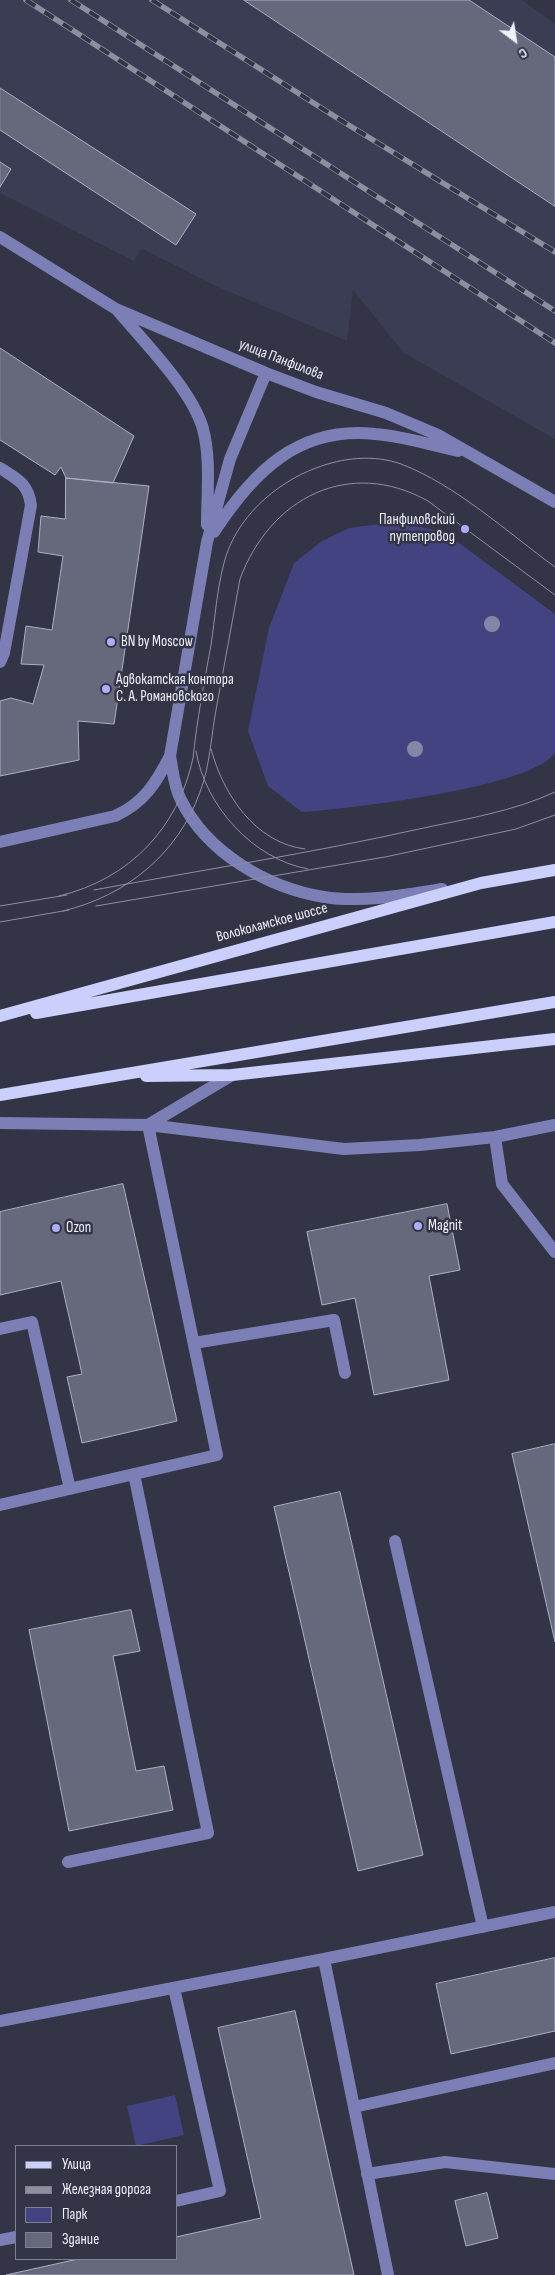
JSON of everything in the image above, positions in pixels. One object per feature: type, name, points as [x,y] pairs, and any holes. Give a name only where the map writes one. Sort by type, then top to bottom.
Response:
[{"type":"main road","name":"Волоколамское шоссе","points":[[0,1018],[481,883],[555,870]]},
{"type":"main road","name":"Волоколамское шоссе","points":[[0,1018],[555,922]]},
{"type":"main road","points":[[0,1095],[555,1002]]},
{"type":"main road","points":[[106,1076],[232,1076],[555,1039]]},
{"type":"street","name":"улица Панфилова","points":[[0,237],[116,309],[266,373],[316,392],[386,414],[438,435],[555,502]]},
{"type":"street","points":[[116,309],[179,385],[194,407],[202,428],[207,455],[208,542]]},
{"type":"street","points":[[0,842],[115,816],[130,809],[155,785],[170,756],[208,542],[230,459],[266,373]]},
{"type":"street","points":[[208,542],[230,508],[272,462],[326,436],[354,432],[377,434],[468,453]]},
{"type":"street","points":[[0,468],[22,482],[29,493],[32,505],[4,653],[0,662]]},
{"type":"street","points":[[170,756],[175,784],[190,816],[204,834],[226,854],[265,878],[325,897],[386,898],[481,883]]},
{"type":"street","points":[[148,1125],[232,1076]]},
{"type":"street","points":[[0,1123],[148,1125],[344,1150],[420,1145],[495,1136],[555,1126]]},
{"type":"street","points":[[0,1505],[217,1455],[148,1125]]},
{"type":"street","points":[[495,1136],[502,1184],[555,1252]]},
{"type":"street","points":[[194,1343],[334,1320],[345,1373]]},
{"type":"street","points":[[0,1329],[32,1322],[70,1489]]},
{"type":"street","points":[[68,1862],[208,1833],[134,1474]]},
{"type":"street","points":[[395,1541],[484,1926]]},
{"type":"street","points":[[0,2021],[324,1960],[555,1912]]},
{"type":"street","points":[[324,1960],[388,2275]]},
{"type":"street","points":[[174,1988],[220,2191],[178,2201]]},
{"type":"street","points":[[354,2107],[555,2063]]},
{"type":"street","points":[[368,2174],[445,2162],[555,2174]]},
{"type":"street","points":[[0,2240],[15,2236]]},
{"type":"shaded area","points":[[0,0],[522,0],[555,24],[555,439],[404,353],[353,290],[347,341],[218,287],[141,248],[134,261],[0,193]]},
{"type":"green space","points":[[396,522],[444,532],[555,614],[555,753],[539,765],[512,777],[476,786],[395,801],[302,812],[268,786],[248,731],[269,628],[294,563],[322,541],[349,528]]},
{"type":"green space","points":[[175,2095],[184,2135],[136,2145],[127,2106]]},
{"type":"building","points":[[244,0],[469,0],[555,57],[555,206]]},
{"type":"building","points":[[0,88],[196,214],[176,245],[0,130]]},
{"type":"building","points":[[0,162],[11,169],[0,187]]},
{"type":"building","points":[[0,348],[134,436],[113,483],[66,478],[61,467],[55,475],[0,440]]},
{"type":"building","points":[[66,478],[149,486],[114,724],[78,721],[79,760],[0,776],[0,701],[11,698],[33,704],[44,665],[21,664],[26,626],[52,630],[63,556],[38,552],[41,516],[65,519]]},
{"type":"building","points":[[123,1184],[177,1421],[82,1443],[67,1377],[82,1374],[61,1281],[0,1295],[0,1212]]},
{"type":"building","points":[[447,1204],[460,1270],[429,1276],[449,1380],[374,1395],[355,1298],[322,1305],[307,1232]]},
{"type":"building","points":[[555,1444],[555,1642],[512,1454]]},
{"type":"building","points":[[340,1492],[423,1855],[358,1871],[274,1507]]},
{"type":"building","points":[[131,1610],[140,1651],[113,1656],[136,1771],[164,1766],[173,1810],[69,1831],[29,1630]]},
{"type":"building","points":[[555,1958],[555,2031],[451,2054],[436,1984]]},
{"type":"building","points":[[295,2011],[354,2275],[6,2275],[74,2260],[178,2260],[178,2237],[261,2218],[218,2028]]},
{"type":"building","points":[[487,2193],[498,2238],[466,2246],[455,2201]]},
{"type":"tram line","points":[[59,896],[85,888],[108,877],[129,863],[147,847],[163,828],[176,807],[186,783],[193,758],[220,583],[229,547],[247,518],[272,493],[286,483],[316,468],[358,458],[380,459],[401,464],[442,484],[481,510],[555,567]]},
{"type":"tram line","points":[[63,911],[108,895],[147,869],[164,853],[178,835],[190,814],[200,792],[206,772],[240,579],[253,551],[271,526],[292,507],[316,493],[342,485],[370,483],[398,488],[428,501],[555,595]]},
{"type":"tram line","points":[[211,749],[216,766],[233,799],[256,827],[287,845],[305,849]]},
{"type":"tram line","points":[[196,751],[201,771],[210,791],[221,810],[235,827],[251,842],[269,854],[288,863],[308,869]]},
{"type":"tram line","points":[[94,890],[338,846],[471,818],[522,805],[555,792]]},
{"type":"tram line","points":[[96,906],[385,857],[516,829],[555,815]]},
{"type":"tram line","points":[[0,906],[67,895]]},
{"type":"tram line","points":[[0,922],[69,910]]},
{"type":"railway","points":[[26,0],[555,343]]},
{"type":"railway","points":[[71,0],[555,311]]},
{"type":"railway","points":[[152,0],[334,116],[555,252]]},
{"type":"place","name":"Панфиловский путепровод","points":[[465,529]]},
{"type":"place","name":"BN by Moscow","points":[[111,642]]},
{"type":"place","name":"Адвокатская контора С. А. Романовского","points":[[106,689]]},
{"type":"place","name":"Magnit","points":[[418,1226]]},
{"type":"place","name":"Ozon","points":[[56,1228]]}]
